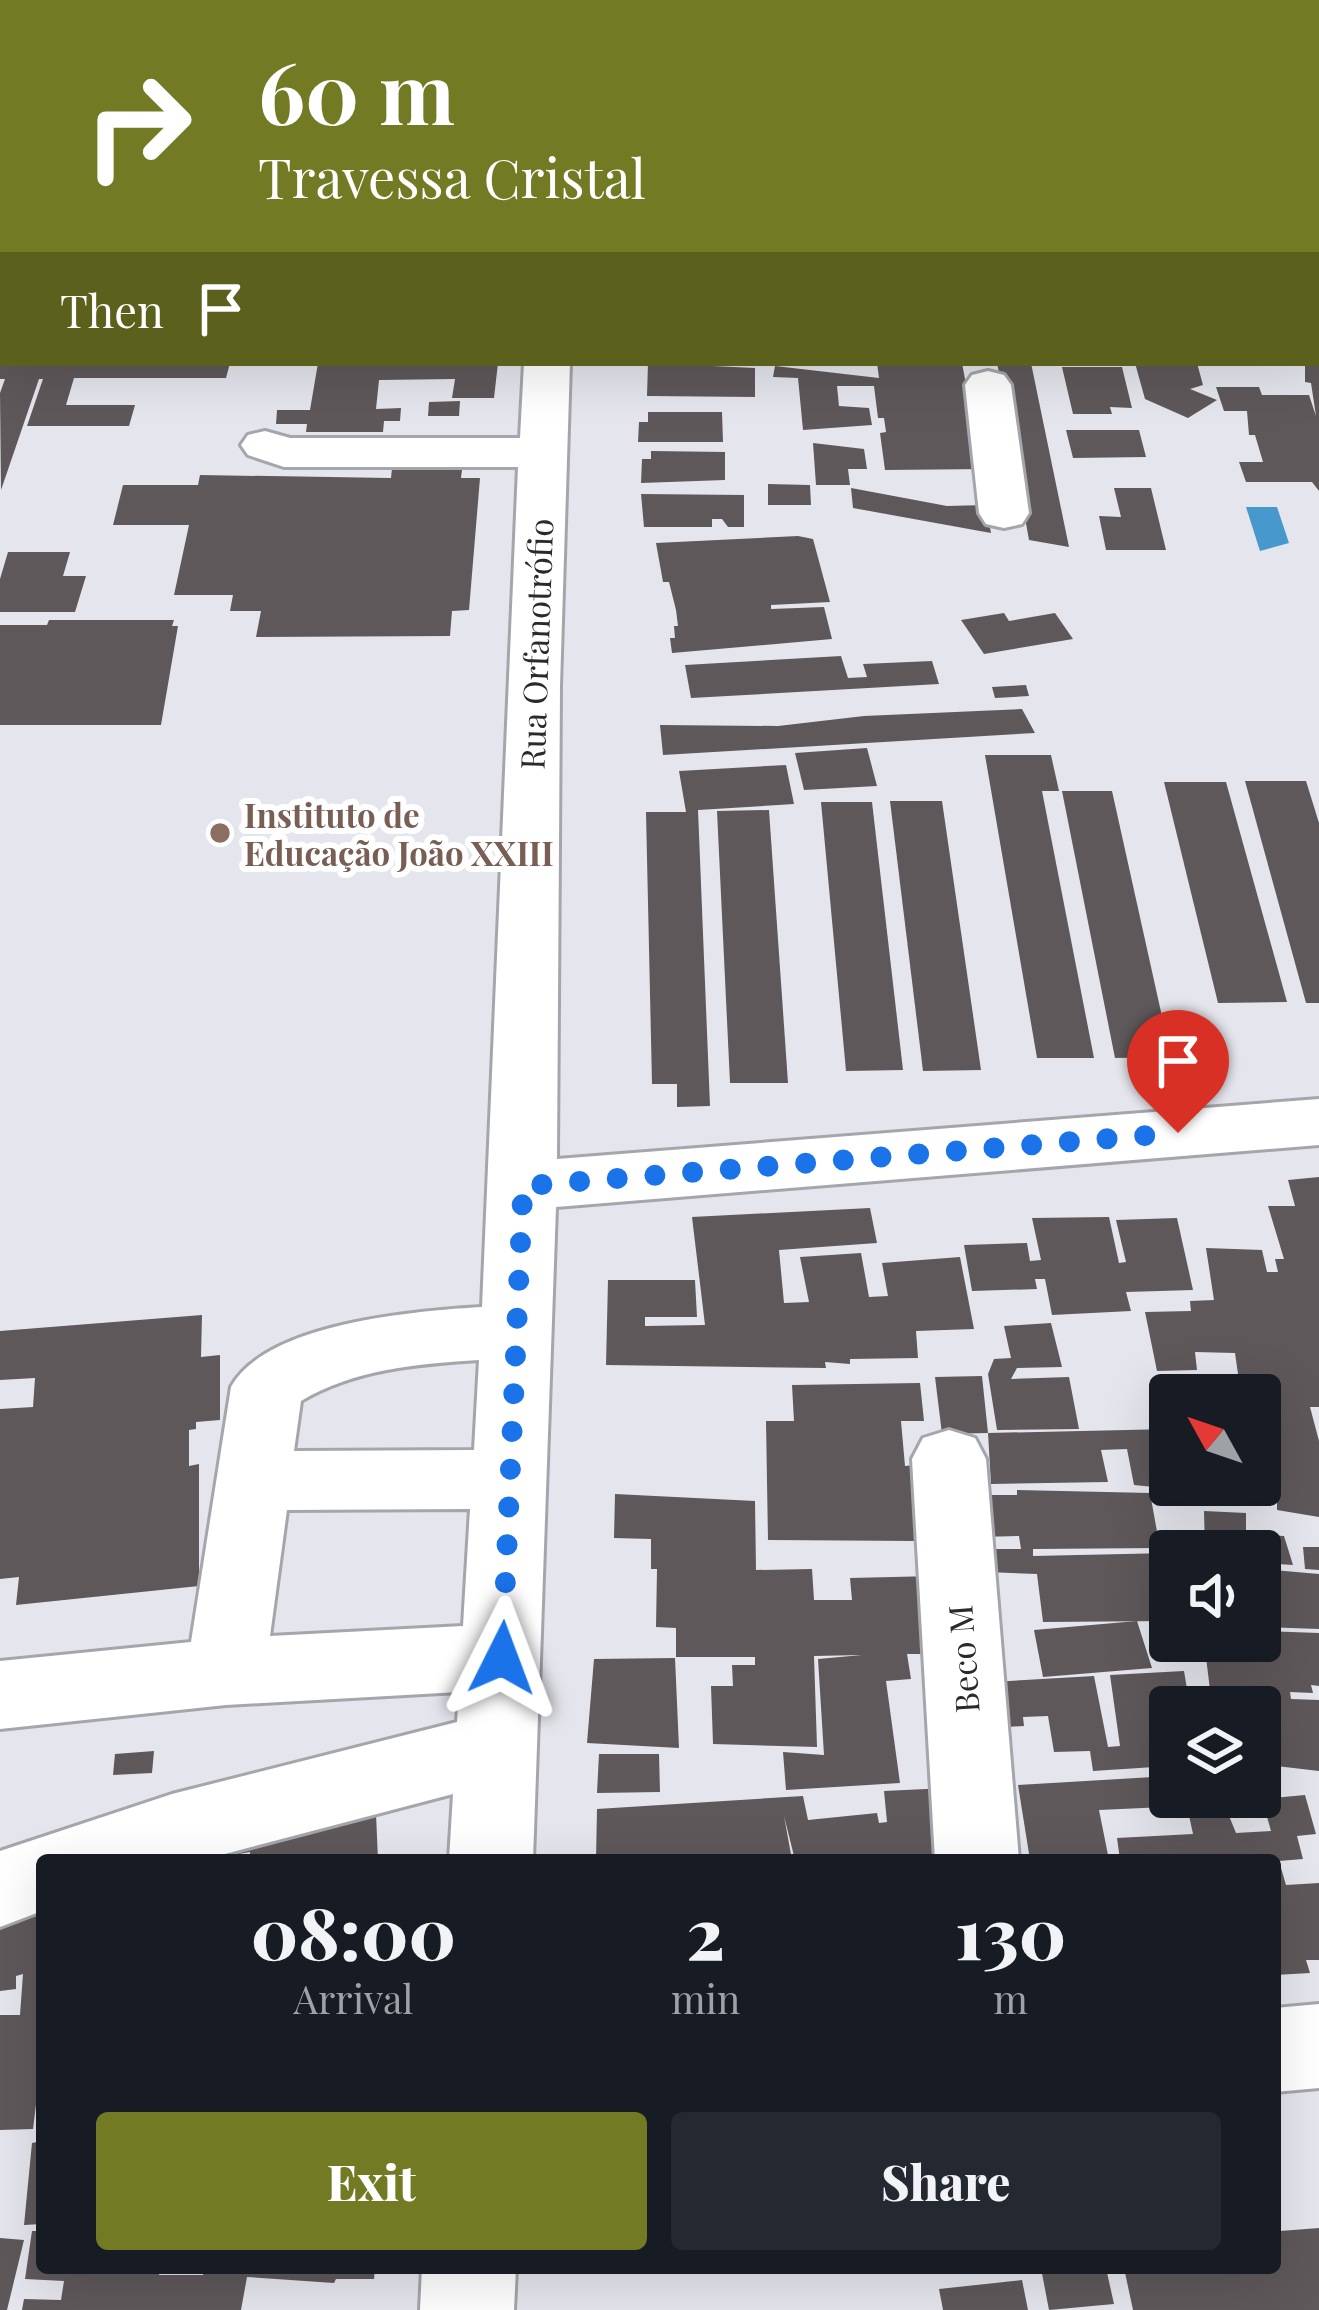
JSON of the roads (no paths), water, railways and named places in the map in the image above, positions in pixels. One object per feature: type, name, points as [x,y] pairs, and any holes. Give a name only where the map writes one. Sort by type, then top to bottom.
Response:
[{"type":"street","name":"Rua Orfanotrófio","points":[[491,1854],[523,1186],[541,453],[548,366]]},
{"type":"street","points":[[986,376],[1004,513]]},
{"type":"street","points":[[265,445],[284,452],[541,453]]},
{"type":"street","points":[[523,1186],[1319,1122]]},
{"type":"street","points":[[226,1672],[267,1387],[289,1370],[430,1334],[516,1331]]},
{"type":"street","name":"Beco M","points":[[949,1459],[977,1854]]},
{"type":"street","points":[[251,1481],[510,1479]]},
{"type":"street","points":[[0,1695],[226,1672],[502,1658]]},
{"type":"street","points":[[101,1854],[497,1747]]},
{"type":"street","points":[[0,1889],[36,1875]]},
{"type":"street","points":[[1281,2050],[1319,2047]]},
{"type":"street","points":[[467,2310],[469,2274]]},
{"type":"water","points":[[1246,507],[1277,507],[1289,543],[1260,551]]},
{"type":"place","name":"Instituto de Educação João XXIII","points":[[220,833]]}]
